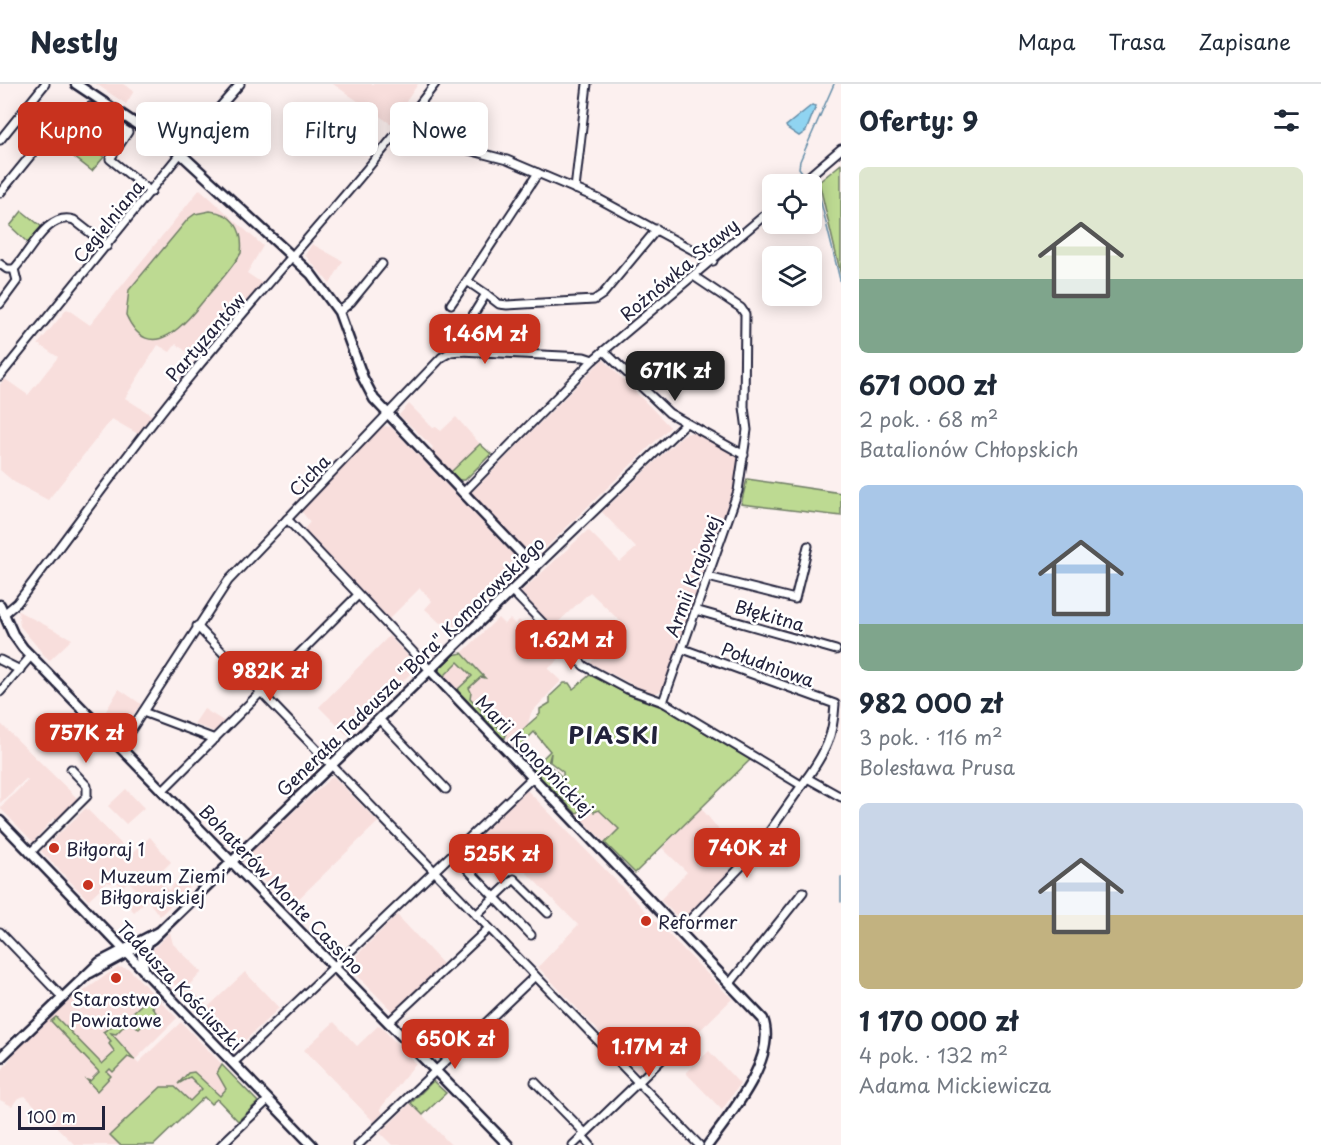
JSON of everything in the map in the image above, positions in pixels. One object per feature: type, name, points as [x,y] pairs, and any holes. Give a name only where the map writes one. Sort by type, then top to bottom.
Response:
[{"type":"street","points":[[31,102],[45,84]]},
{"type":"street","points":[[76,84],[136,124]]},
{"type":"street","name":"Cegielniana","points":[[225,102],[240,84]]},
{"type":"street","name":"Partyzantów","points":[[422,102],[435,84]]},
{"type":"street","points":[[575,189],[587,84]]},
{"type":"street","points":[[0,140],[18,118]]},
{"type":"street","name":"Partyzantów","points":[[2,609],[17,603],[192,373],[294,257],[390,142]]},
{"type":"street","points":[[812,174],[841,149]]},
{"type":"street","points":[[488,154],[575,189],[657,229],[713,261]]},
{"type":"street","points":[[0,193],[30,156]]},
{"type":"street","points":[[112,156],[110,159],[151,192]]},
{"type":"street","name":"Cegielniana","points":[[0,376],[179,156]]},
{"type":"street","points":[[183,156],[294,257],[321,286],[339,312],[366,384],[388,415],[535,568]]},
{"type":"street","points":[[451,304],[538,173]]},
{"type":"street","name":"Rożnówka Stawy","points":[[463,493],[593,360],[695,277],[762,218]]},
{"type":"street","points":[[14,269],[47,228],[68,219],[74,220],[107,246]]},
{"type":"street","points":[[467,281],[499,304],[594,300],[603,294],[657,229]]},
{"type":"street","points":[[0,264],[7,269],[14,269]]},
{"type":"street","points":[[339,312],[354,298],[382,264]]},
{"type":"street","points":[[0,304],[17,281],[14,269]]},
{"type":"street","name":"Armii Krajowej","points":[[663,702],[738,491],[747,430],[744,407],[745,314],[741,308],[695,277]]},
{"type":"street","points":[[463,351],[473,315],[486,294]]},
{"type":"street","name":"Cicha","points":[[120,747],[228,581],[442,357],[451,352],[463,351],[584,357],[593,360]]},
{"type":"street","points":[[604,351],[662,408],[744,455]]},
{"type":"street","name":"Generała Tadeusza \"Bora\" Komorowskiego","points":[[124,951],[148,942],[686,423]]},
{"type":"street","name":"Marii Konopnickiej","points":[[287,519],[760,1014],[765,1024],[766,1040],[753,1078],[708,1145]]},
{"type":"street","points":[[708,577],[795,599],[808,546]]},
{"type":"street","points":[[512,591],[584,666],[627,689],[663,702],[801,785]]},
{"type":"street","points":[[163,790],[358,595]]},
{"type":"street","name":"Bohaterów Monte Cassino","points":[[2,609],[15,638],[31,656],[508,1145]]},
{"type":"street","name":"Błękitna","points":[[695,610],[836,650]]},
{"type":"street","points":[[197,626],[699,1145]]},
{"type":"street","name":"Południowa","points":[[682,649],[835,704],[837,730],[807,778]]},
{"type":"street","points":[[0,693],[31,656]]},
{"type":"street","points":[[0,660],[20,670]]},
{"type":"street","points":[[143,712],[215,739]]},
{"type":"street","points":[[379,719],[446,789]]},
{"type":"street","points":[[233,1063],[533,777]]},
{"type":"street","points":[[680,930],[756,851],[807,778],[841,797]]},
{"type":"street","points":[[30,852],[85,799],[88,789],[83,782]]},
{"type":"street","name":"Tadeusza Kościuszki","points":[[0,821],[312,1145]]},
{"type":"street","points":[[453,854],[531,935]]},
{"type":"street","points":[[476,915],[514,879],[548,913]]},
{"type":"street","points":[[731,982],[803,892]]},
{"type":"street","points":[[469,908],[484,908]]},
{"type":"street","points":[[389,1022],[489,928]]},
{"type":"street","points":[[106,931],[110,947],[106,958]]},
{"type":"street","points":[[0,932],[63,998]]},
{"type":"street","name":"Generała Tadeusza \"Bora\" Komorowskiego","points":[[124,951],[156,933]]},
{"type":"street","points":[[146,974],[142,957],[148,942]]},
{"type":"street","points":[[0,1058],[106,958],[124,951]]},
{"type":"street","points":[[90,973],[124,951]]},
{"type":"street","points":[[358,1145],[535,976]]},
{"type":"street","points":[[573,1145],[679,1043]]},
{"type":"street","points":[[535,1082],[590,1145]]},
{"type":"street","points":[[221,1145],[268,1100]]},
{"type":"shaded area","points":[[96,84],[123,84],[134,91],[126,104]]},
{"type":"shaded area","points":[[333,84],[418,84],[406,102],[390,102],[390,123],[378,115],[378,102],[359,102]]},
{"type":"shaded area","points":[[200,189],[263,246],[247,273],[262,283],[198,360],[176,344],[170,352],[158,345],[125,398],[153,416],[138,434],[112,419],[48,500],[14,482],[0,470],[0,384],[5,379],[28,395],[58,357],[38,344],[67,309],[90,325]]},
{"type":"shaded area","points":[[312,244],[343,261],[330,284],[305,255]]},
{"type":"shaded area","points":[[603,359],[670,427],[533,560],[470,494]]},
{"type":"shaded area","points":[[409,404],[433,428],[436,427],[441,431],[456,417],[480,444],[451,472],[430,451],[433,447],[399,415]]},
{"type":"shaded area","points":[[383,426],[391,427],[527,569],[458,635],[445,622],[440,623],[425,609],[432,601],[420,588],[389,619],[304,529],[310,522],[301,511]]},
{"type":"shaded area","points":[[693,432],[738,457],[733,491],[663,689],[653,695],[590,663],[627,628],[590,592],[553,627],[521,592],[588,530],[620,562],[636,548],[602,512],[683,435]]},
{"type":"shaded area","points":[[18,611],[72,639],[49,661],[20,626]]},
{"type":"shaded area","points":[[498,618],[504,624],[510,619],[515,624],[519,620],[559,659],[548,669],[561,681],[531,713],[528,724],[511,744],[506,735],[470,698],[471,692],[468,689],[481,676],[484,679],[485,677],[462,653]]},
{"type":"shaded area","points":[[389,636],[418,666],[348,736],[319,707]]},
{"type":"shaded area","points":[[458,662],[472,676],[457,691],[443,677]]},
{"type":"shaded area","points":[[119,689],[141,704],[120,733],[103,716]]},
{"type":"shaded area","points":[[204,709],[225,722],[215,732],[194,724]]},
{"type":"shaded area","points":[[0,723],[78,799],[56,820],[54,818],[33,842],[0,808],[28,780],[26,779],[0,803]]},
{"type":"shaded area","points":[[333,776],[378,822],[290,907],[246,864],[247,854]]},
{"type":"shaded area","points":[[126,789],[144,808],[126,824],[108,806]]},
{"type":"shaded area","points":[[527,790],[732,999],[688,1042],[680,1034],[640,1075],[538,967],[578,925],[522,868],[504,885],[468,847]]},
{"type":"shaded area","points":[[590,807],[599,810],[619,829],[605,843],[576,813]]},
{"type":"shaded area","points":[[86,808],[131,854],[150,837],[171,862],[156,877],[168,890],[180,878],[189,887],[160,916],[147,900],[134,912],[123,900],[135,888],[128,881],[122,887],[115,880],[111,883],[107,882],[88,900],[41,851]]},
{"type":"shaded area","points":[[701,808],[744,860],[684,923],[660,900],[687,872],[662,848]]},
{"type":"shaded area","points":[[397,915],[445,966],[393,1012],[347,965]]},
{"type":"shaded area","points":[[170,932],[173,944],[202,972],[188,986],[208,1007],[245,972],[279,1008],[235,1050],[147,955]]},
{"type":"shaded area","points":[[118,967],[129,969],[177,1018],[135,1060],[138,1063],[181,1022],[244,1087],[224,1106],[217,1099],[211,1104],[203,1097],[154,1145],[75,1145],[25,1096],[18,1098],[12,1106],[0,1100],[0,1073],[15,1052],[64,1005]]},
{"type":"shaded area","points":[[334,1022],[357,1046],[379,1025],[416,1063],[380,1109],[383,1113],[374,1122],[304,1050]]},
{"type":"shaded area","points":[[709,1051],[740,1084],[722,1110],[686,1073]]},
{"type":"shaded area","points":[[411,1103],[451,1145],[392,1145],[380,1133]]},
{"type":"green space","points":[[103,156],[104,157],[92,171],[74,157]]},
{"type":"green space","points":[[841,164],[841,275],[822,195],[822,180]]},
{"type":"green space","points":[[22,211],[42,227],[28,243],[10,226]]},
{"type":"green space","points":[[210,211],[225,215],[235,224],[241,237],[241,253],[181,326],[158,339],[147,338],[136,331],[126,315],[129,290],[188,219],[195,214]]},
{"type":"green space","points":[[480,444],[491,454],[465,480],[458,480],[451,472]]},
{"type":"green space","points":[[747,479],[841,493],[841,516],[741,504]]},
{"type":"green space","points":[[462,653],[485,678],[481,677],[469,688],[470,698],[506,735],[505,738],[501,737],[445,680],[457,690],[472,676],[458,662],[444,676],[444,679],[439,674],[439,668],[453,655]]},
{"type":"green space","points":[[590,675],[634,697],[670,710],[752,758],[635,873],[605,843],[619,829],[599,810],[594,812],[590,808],[576,813],[538,775],[549,765],[563,778],[563,772],[550,762],[551,753],[548,763],[536,773],[533,768],[550,751],[534,732],[515,751],[514,746],[518,736],[540,714],[540,709],[550,703],[550,696],[564,683],[569,683],[573,689]]},
{"type":"green space","points":[[153,994],[159,1000],[152,1007],[160,1018],[157,1022],[151,1017],[139,1029],[130,1020],[116,1034],[111,1033],[135,1060],[128,1057],[113,1072],[110,1069],[107,1072],[111,1076],[97,1091],[87,1080],[90,1081],[99,1072],[51,1021],[56,1017],[102,1064],[115,1052],[109,1044],[111,1041],[103,1032],[131,1014]]},
{"type":"green space","points":[[222,1065],[258,1102],[238,1121],[217,1099],[211,1104],[204,1097],[154,1145],[120,1145],[110,1135],[161,1087],[175,1087],[190,1101],[202,1089],[190,1077],[178,1084],[188,1073],[194,1072],[220,1096],[226,1089],[217,1073]]},
{"type":"green space","points":[[433,1081],[446,1093],[423,1115],[411,1103]]},
{"type":"water","points":[[812,105],[816,106],[806,131],[799,136],[787,128],[786,126]]},
{"type":"waterway","points":[[804,174],[799,168],[800,161],[834,84]]},
{"type":"waterway","points":[[822,206],[841,284]]},
{"type":"waterway","points":[[841,877],[841,902]]},
{"type":"place","name":"Biłgoraj 1","points":[[54,848]]},
{"type":"place","name":"Muzeum Ziemi Biłgorajskiej","points":[[88,885]]},
{"type":"place","name":"Reformer","points":[[646,921]]},
{"type":"place","name":"Starostwo Powiatowe","points":[[116,978]]},
{"type":"district","name":"PIASKI","points":[[614,734]]}]
